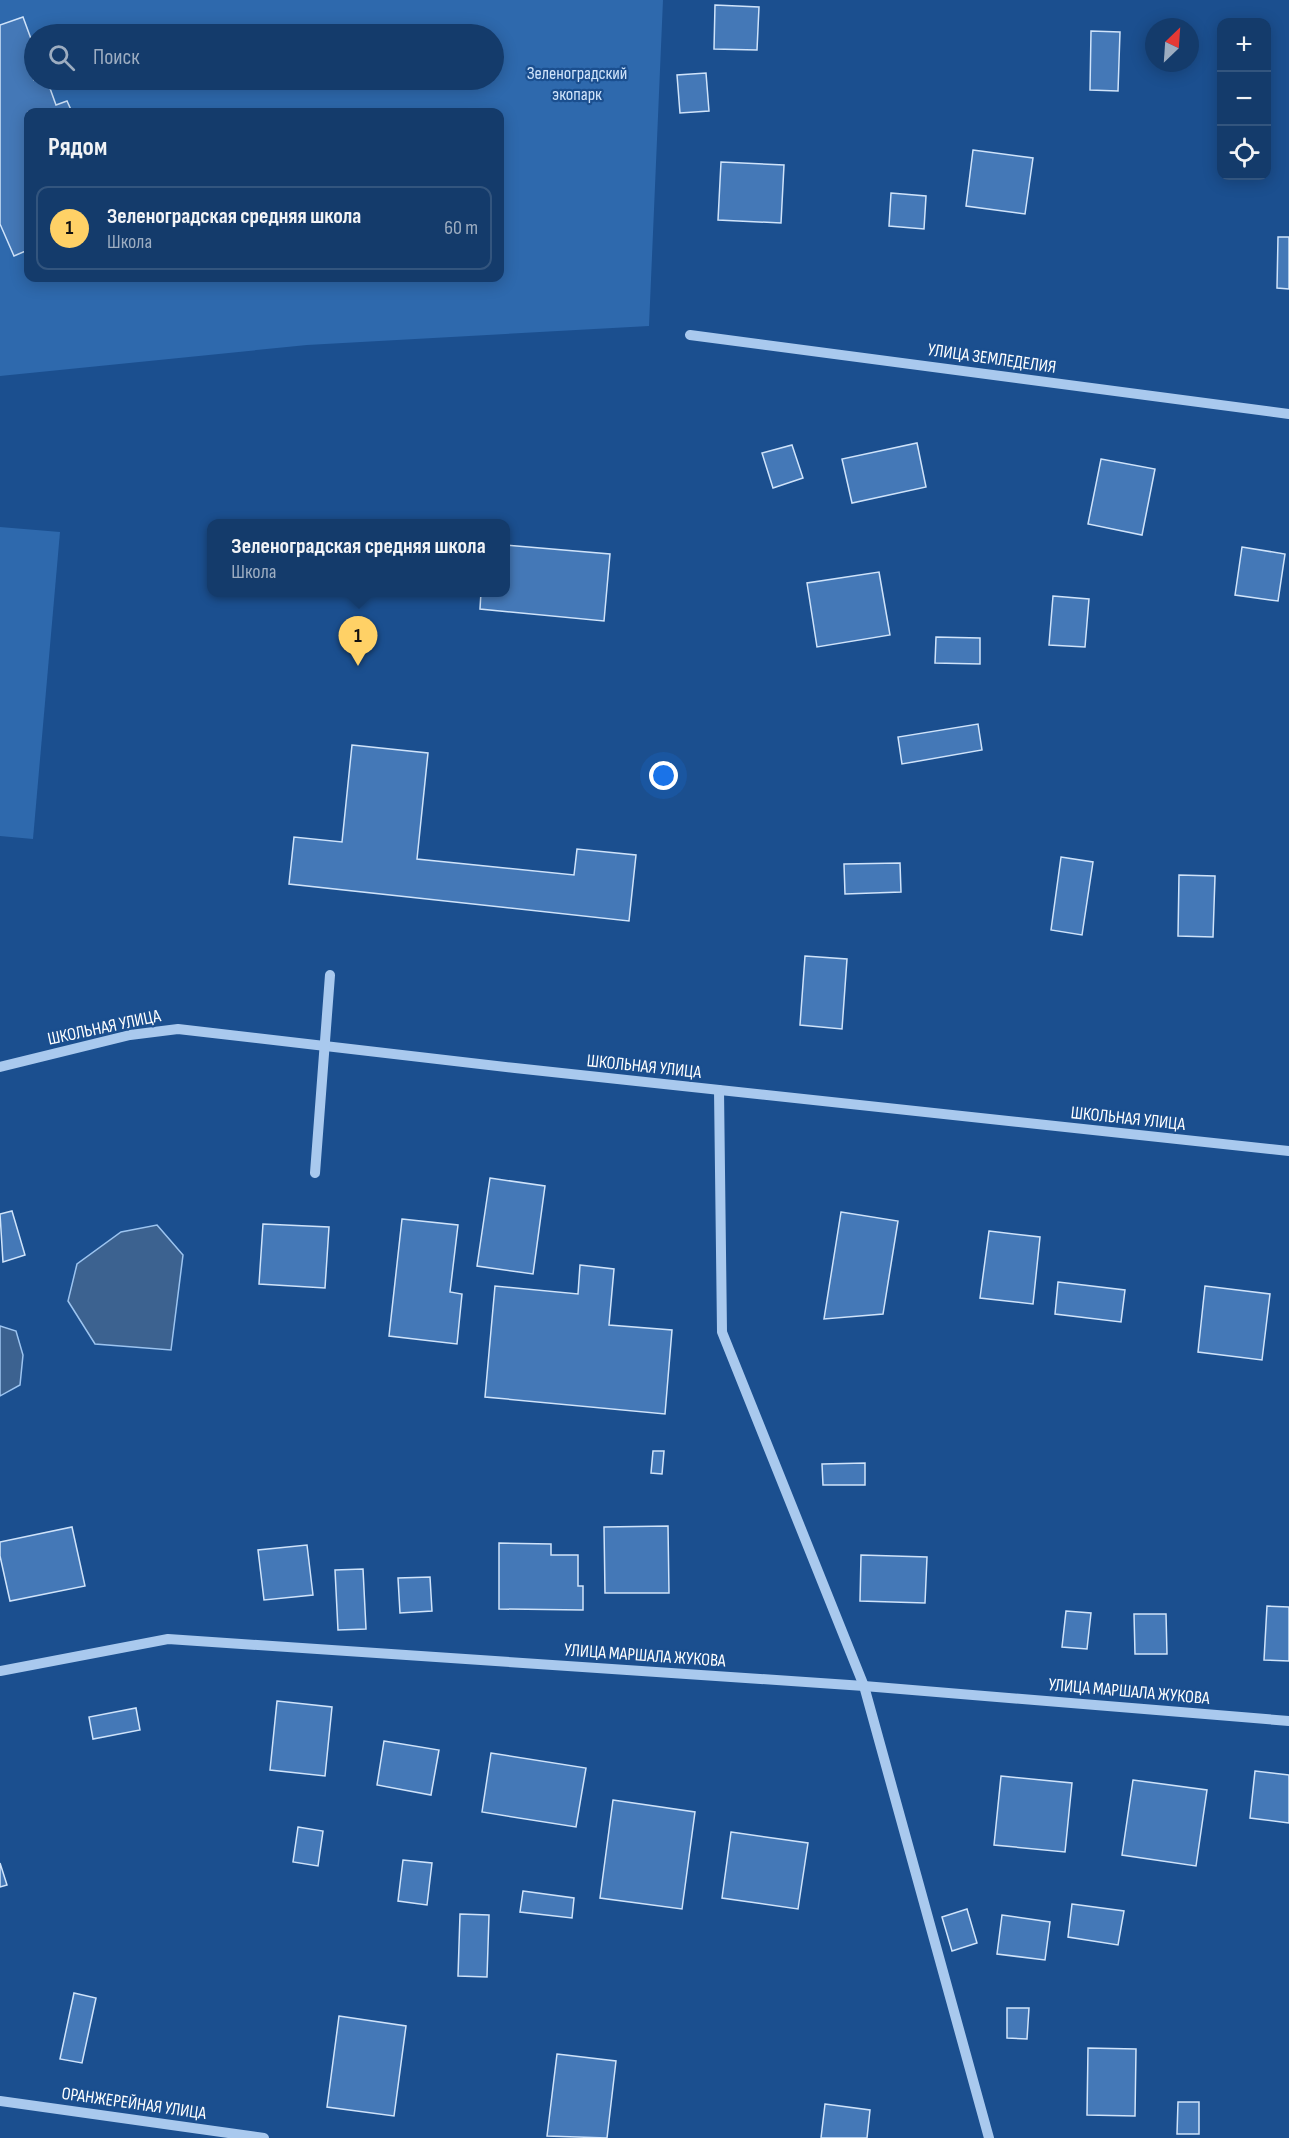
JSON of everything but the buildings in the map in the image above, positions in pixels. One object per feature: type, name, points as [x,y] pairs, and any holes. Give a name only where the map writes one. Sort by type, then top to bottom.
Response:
[{"type":"street","name":"УЛИЦА ЗЕМЛЕДЕЛИЯ","points":[[690,335],[1289,414]]},
{"type":"street","points":[[315,1173],[330,975]]},
{"type":"street","name":"ШКОЛЬНАЯ УЛИЦА","points":[[0,1067],[130,1035],[178,1029],[324,1047],[1289,1152]]},
{"type":"street","points":[[719,1090],[722,1332],[864,1686],[989,2138]]},
{"type":"street","name":"УЛИЦА МАРШАЛА ЖУКОВА","points":[[0,1671],[168,1639],[864,1686],[1289,1721]]},
{"type":"street","name":"ОРАНЖЕРЕЙНАЯ УЛИЦА","points":[[0,2101],[264,2138]]},
{"type":"green space","name":"Зеленоградский экопарк","points":[[0,0],[663,0],[649,326],[307,345],[0,376]]},
{"type":"green space","points":[[0,527],[60,532],[33,839],[0,836]]},
{"type":"shaded area","points":[[157,1225],[183,1255],[171,1350],[95,1344],[68,1301],[77,1264],[121,1232]]},
{"type":"shaded area","points":[[0,1326],[16,1331],[23,1355],[20,1385],[0,1396]]},
{"type":"place","name":"Зеленоградская средняя школа","points":[[358,666]]}]
